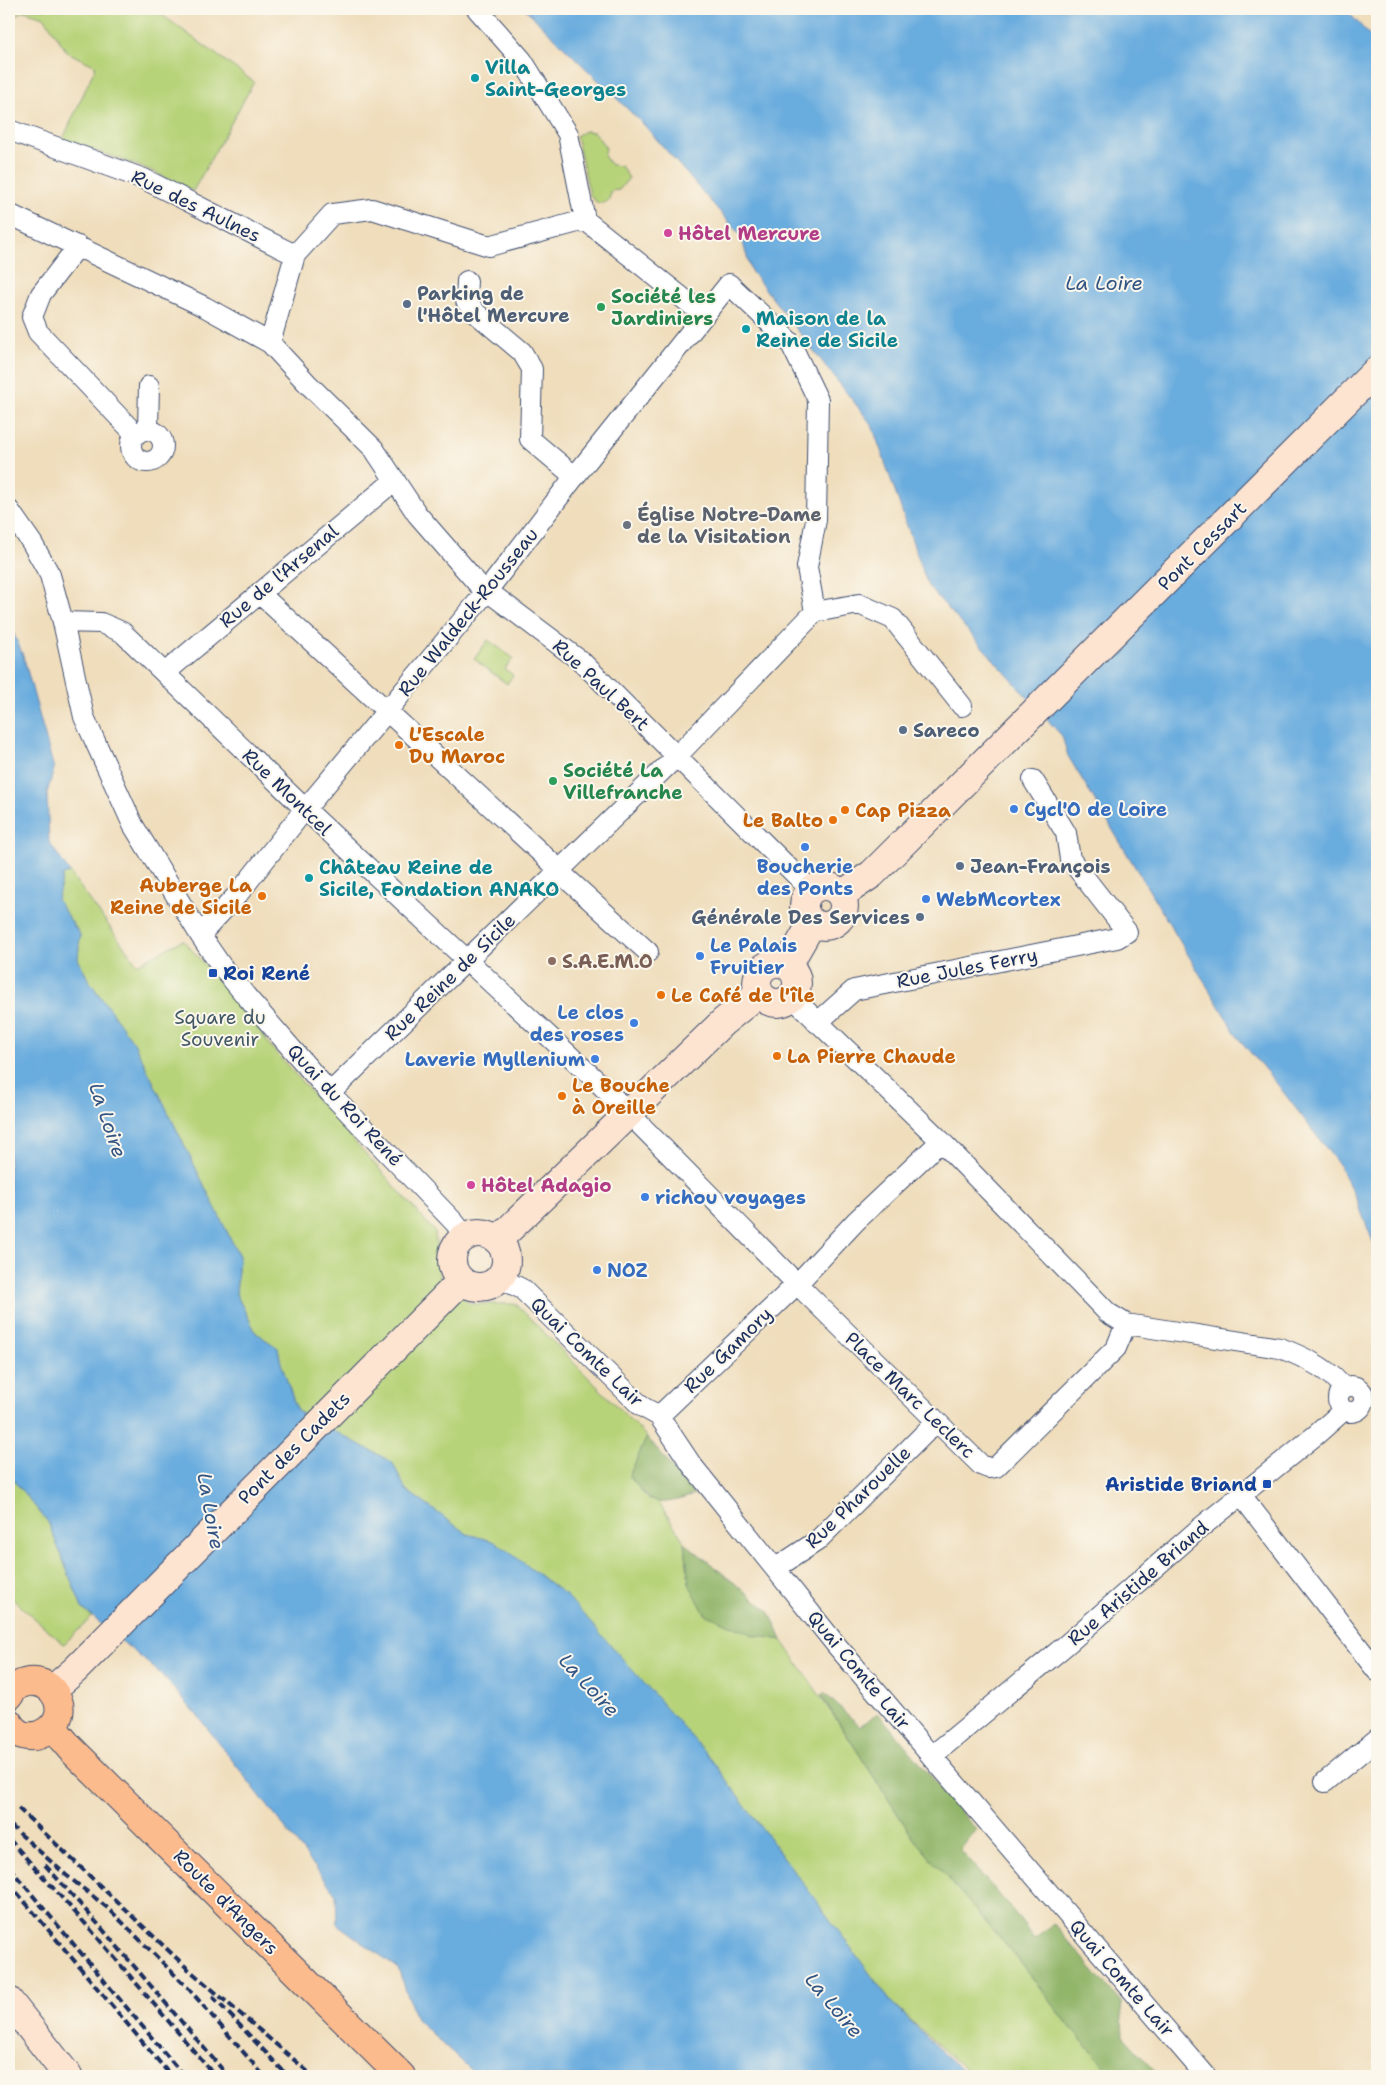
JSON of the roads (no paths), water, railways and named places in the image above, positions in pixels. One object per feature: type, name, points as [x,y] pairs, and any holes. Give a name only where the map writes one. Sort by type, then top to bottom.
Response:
[{"type":"main road","name":"Pont Cessart","points":[[841,895],[872,874],[1377,370]]},
{"type":"main road","points":[[827,886],[835,889],[841,895],[844,908],[838,921],[826,926],[812,923],[804,907],[804,901],[811,890],[827,886]]},
{"type":"main road","points":[[788,965],[812,923]]},
{"type":"main road","points":[[781,962],[788,965],[797,977],[796,991],[792,997],[787,1001],[775,1003],[763,998],[757,986],[757,978],[766,966],[781,962]]},
{"type":"main road","points":[[498,1240],[723,1022],[760,993]]},
{"type":"main road","points":[[482,1233],[498,1240],[506,1254],[506,1262],[500,1278],[494,1284],[486,1287],[469,1286],[461,1281],[453,1266],[452,1258],[459,1242],[466,1237],[482,1233]]},
{"type":"main road","name":"Pont des Cadets","points":[[52,1690],[75,1670],[461,1281]]},
{"type":"main road","points":[[11,1687],[23,1683],[39,1682],[52,1690],[60,1705],[57,1721],[25,1733]]},
{"type":"main road","name":"Route d'Angers","points":[[25,1733],[70,1748],[400,2076]]},
{"type":"main road","points":[[9,2001],[68,2076]]},
{"type":"street","points":[[477,9],[522,60],[568,134],[585,220],[704,315]]},
{"type":"street","name":"Rue des Aulnes","points":[[9,130],[144,178],[295,255]]},
{"type":"street","points":[[270,343],[295,255],[332,214],[372,209],[489,246],[585,220]]},
{"type":"street","name":"Rue Paul Bert","points":[[9,214],[205,307],[270,343],[307,383],[374,448],[417,514],[478,584],[582,662],[811,890]]},
{"type":"street","points":[[78,246],[41,294],[32,317],[38,332],[142,432],[149,386]]},
{"type":"street","points":[[467,281],[466,300],[477,314],[522,352],[532,369],[530,439],[568,471],[572,480]]},
{"type":"street","name":"Rue Waldeck-Rousseau","points":[[200,935],[238,894],[487,591],[572,480],[729,284],[790,342],[818,400],[816,520],[807,567],[815,612]]},
{"type":"street","name":"Rue de l'Arsenal","points":[[166,674],[172,666],[395,480]]},
{"type":"street","name":"Quai du Roi René","points":[[9,510],[32,542],[50,575],[63,622],[84,717],[133,825],[200,935],[222,967],[330,1093],[454,1222],[466,1237]]},
{"type":"street","points":[[259,593],[389,710],[648,952]]},
{"type":"street","points":[[815,612],[859,604],[893,619],[962,706]]},
{"type":"street","name":"Rue Reine de Sicile","points":[[330,1093],[468,961],[676,756],[815,612]]},
{"type":"street","name":"Rue Montcel","points":[[63,622],[101,623],[122,632],[306,810],[630,1114]]},
{"type":"street","name":"Rue Jules Ferry","points":[[818,1023],[854,990],[1117,938],[1127,932],[1070,859],[1066,833],[1033,780]]},
{"type":"street","points":[[792,997],[941,1141],[1108,1313],[1126,1324],[1280,1348],[1298,1355],[1333,1376],[1343,1388]]},
{"type":"street","name":"Place Marc Leclerc","points":[[630,1114],[797,1284],[981,1465],[988,1468],[996,1467],[1116,1348],[1126,1324]]},
{"type":"street","points":[[797,1284],[856,1220],[941,1141]]},
{"type":"street","name":"Quai Comte Lair","points":[[500,1278],[522,1289],[641,1406],[659,1416],[691,1464],[837,1646],[1206,2076]]},
{"type":"street","name":"Rue Gamory","points":[[659,1416],[797,1284]]},
{"type":"street","points":[[1349,1386],[1358,1388],[1370,1408],[1356,1412],[1344,1410],[1339,1398],[1343,1388],[1349,1386]]},
{"type":"street","name":"Rue Aristide Briand","points":[[932,1756],[1066,1645],[1200,1528],[1344,1410]]},
{"type":"street","name":"Rue Pharouelle","points":[[776,1568],[817,1541],[928,1430],[935,1420]]},
{"type":"street","points":[[1241,1495],[1377,1671]]},
{"type":"street","points":[[1325,1782],[1377,1739]]},
{"type":"water","name":"La Loire","points":[[525,9],[1331,9],[1337,14],[1349,13],[1377,43],[1377,1252],[1355,1196],[1339,1165],[1278,1085],[1239,1039],[1068,756],[1062,736],[928,586],[872,425],[751,271],[741,236],[645,126]]},
{"type":"water","name":"La Loire","points":[[9,623],[23,655],[54,769],[47,793],[49,842],[70,873],[63,875],[57,900],[80,935],[78,959],[89,981],[134,1043],[239,1256],[236,1294],[256,1333],[278,1348],[297,1411],[392,1462],[406,1490],[467,1534],[496,1542],[567,1596],[710,1758],[891,2002],[967,2076],[478,2076],[416,2019],[398,1968],[337,1924],[336,1894],[201,1720],[161,1674],[82,1608],[48,1522],[9,1475]]},
{"type":"railway","points":[[18,1808],[187,1968],[313,2076]]},
{"type":"railway","points":[[10,1825],[66,1875],[109,1909],[188,1988],[264,2076]]},
{"type":"railway","points":[[9,1839],[91,1930],[215,2076]]},
{"type":"railway","points":[[45,1865],[228,2076]]},
{"type":"railway","points":[[9,1867],[184,2076]]},
{"type":"railway","points":[[9,1883],[171,2076]]},
{"type":"railway","points":[[212,1996],[288,2076]]},
{"type":"place","name":"Villa Saint-Georges","points":[[475,78]]},
{"type":"place","name":"Hôtel Mercure","points":[[668,233]]},
{"type":"place","name":"Parking de l'Hôtel Mercure","points":[[407,304]]},
{"type":"place","name":"Société les Jardiniers","points":[[601,307]]},
{"type":"place","name":"Maison de la Reine de Sicile","points":[[746,329]]},
{"type":"place","name":"Église Notre-Dame de la Visitation","points":[[627,525]]},
{"type":"place","name":"Sareco","points":[[903,730]]},
{"type":"place","name":"L'Escale Du Maroc","points":[[399,745]]},
{"type":"place","name":"Société La Villefranche","points":[[553,781]]},
{"type":"place","name":"Cycl'O de Loire","points":[[1014,809]]},
{"type":"place","name":"Cap Pizza","points":[[845,810]]},
{"type":"place","name":"Le Balto","points":[[833,820]]},
{"type":"place","name":"Boucherie des Ponts","points":[[805,847]]},
{"type":"place","name":"Jean-François","points":[[960,866]]},
{"type":"place","name":"Château Reine de Sicile, Fondation ANAKO","points":[[309,878]]},
{"type":"place","name":"Auberge La Reine de Sicile","points":[[262,896]]},
{"type":"place","name":"WebMcortex","points":[[926,899]]},
{"type":"place","name":"Générale Des Services","points":[[920,917]]},
{"type":"place","name":"Le Palais Fruitier","points":[[700,956]]},
{"type":"place","name":"S.A.E.M.O","points":[[552,961]]},
{"type":"place","name":"Roi René","points":[[213,973]]},
{"type":"place","name":"Le Café de l'île","points":[[661,995]]},
{"type":"place","name":"Le clos des roses","points":[[634,1023]]},
{"type":"place","name":"La Pierre Chaude","points":[[777,1056]]},
{"type":"place","name":"Laverie Myllenium","points":[[595,1059]]},
{"type":"place","name":"Le Bouche à Oreille","points":[[562,1096]]},
{"type":"place","name":"Hôtel Adagio","points":[[471,1185]]},
{"type":"place","name":"richou voyages","points":[[645,1197]]},
{"type":"place","name":"NOZ","points":[[597,1270]]},
{"type":"place","name":"Aristide Briand","points":[[1267,1484]]},
{"type":"park label","name":"Square du Souvenir","points":[[220,1028]]}]
